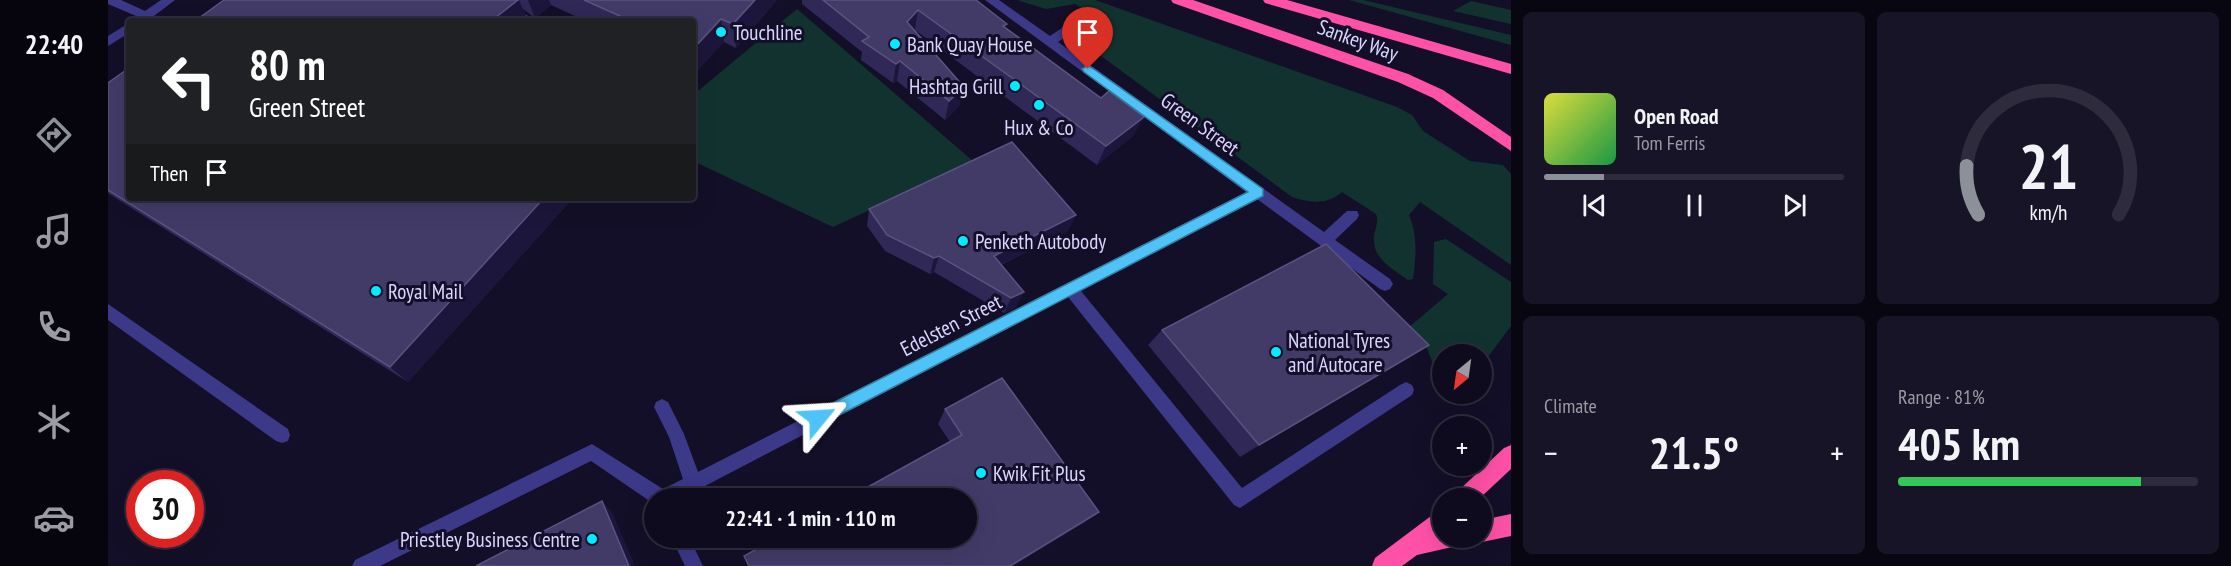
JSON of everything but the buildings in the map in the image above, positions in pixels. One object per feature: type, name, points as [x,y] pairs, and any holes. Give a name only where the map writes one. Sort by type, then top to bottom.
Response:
[{"type":"highway","name":"Sankey Way","points":[[1178,0],[1403,78],[1438,94],[1511,145]]},
{"type":"highway","name":"Sankey Way","points":[[1270,0],[1511,69]]},
{"type":"highway","points":[[1476,488],[1511,455]]},
{"type":"highway","points":[[1492,529],[1511,525]]},
{"type":"highway","points":[[1383,566],[1414,545],[1432,528]]},
{"type":"highway","points":[[1414,545],[1432,541]]},
{"type":"street","points":[[110,0],[142,18],[169,0]]},
{"type":"street","points":[[502,0],[510,10],[525,18]]},
{"type":"street","name":"Green Street","points":[[991,0],[1385,284]]},
{"type":"street","points":[[1050,42],[1090,15]]},
{"type":"street","name":"Edelsten Street","points":[[683,488],[1258,192]]},
{"type":"street","points":[[1325,240],[1352,215]]},
{"type":"street","points":[[1070,289],[1240,499],[1406,390]]},
{"type":"street","points":[[108,311],[282,435]]},
{"type":"street","points":[[662,407],[676,434],[693,483]]},
{"type":"street","points":[[361,566],[592,452],[647,488]]},
{"type":"street","points":[[685,548],[694,566]]},
{"type":"green space","points":[[1017,0],[1095,0],[1397,107],[1412,115],[1423,131],[1470,161],[1503,165],[1511,174],[1511,265],[1420,202],[1409,215],[1414,231],[1415,254],[1413,279],[1408,280],[1385,263],[1376,251],[1374,237],[1376,214],[1342,192],[1330,199],[1318,202],[1292,197],[1085,44],[1086,33],[1101,21],[1075,4],[1046,9]]},
{"type":"green space","points":[[1349,0],[1363,0],[1511,35],[1511,45]]},
{"type":"green space","points":[[1471,1],[1511,10],[1511,24],[1453,11]]},
{"type":"green space","points":[[797,9],[974,162],[833,227],[696,162],[696,93]]},
{"type":"green space","points":[[1446,239],[1511,282],[1511,326],[1492,352],[1492,344],[1432,344],[1432,361],[1425,343],[1408,328],[1448,294],[1433,284],[1434,242]]},
{"type":"place","name":"Touchline","points":[[721,32]]},
{"type":"place","name":"Bank Quay House","points":[[895,44]]},
{"type":"place","name":"Hashtag Grill","points":[[1015,86]]},
{"type":"place","name":"Hux & Co","points":[[1039,105]]},
{"type":"place","name":"Penketh Autobody","points":[[963,241]]},
{"type":"place","name":"Royal Mail","points":[[376,291]]},
{"type":"place","name":"National Tyres and Autocare","points":[[1276,352]]},
{"type":"place","name":"Kwik Fit Plus","points":[[981,473]]},
{"type":"place","name":"Priestley Business Centre","points":[[592,539]]},
{"type":"route","points":[[818,418],[1258,192],[1088,69]]}]
